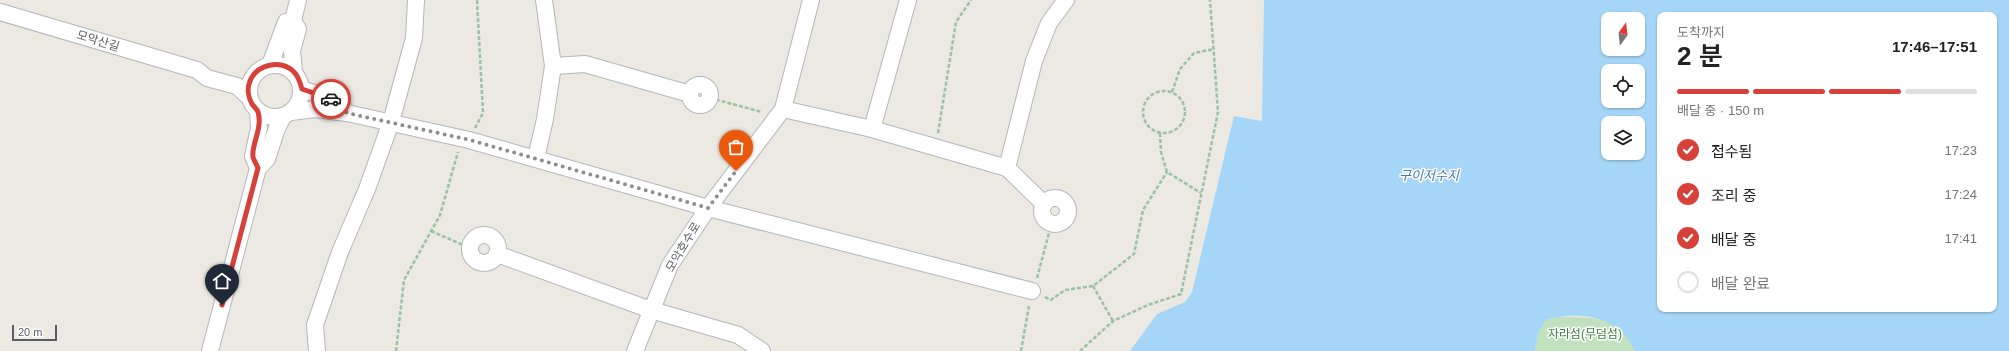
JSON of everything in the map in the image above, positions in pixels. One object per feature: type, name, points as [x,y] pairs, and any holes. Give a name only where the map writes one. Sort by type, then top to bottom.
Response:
[{"type":"street","points":[[210,351],[258,168],[267,159],[276,131],[287,114],[297,106],[301,97],[302,89],[294,72],[292,51],[298,30],[294,21],[298,0]]},
{"type":"street","points":[[317,351],[315,325],[340,252],[367,189],[391,122],[414,38],[416,0]]},
{"type":"street","points":[[536,158],[553,66],[544,0]]},
{"type":"street","name":"모악호수로","points":[[635,351],[670,266],[708,208],[779,115],[811,0]]},
{"type":"street","points":[[872,128],[908,0]]},
{"type":"street","points":[[1007,168],[1034,61],[1049,23],[1066,0]]},
{"type":"street","points":[[1072,0],[1080,0]]},
{"type":"street","name":"모악산길","points":[[0,12],[196,70]]},
{"type":"street","points":[[270,65],[286,22],[294,21]]},
{"type":"street","points":[[553,66],[585,64],[690,94],[693,88],[703,85],[710,92],[710,98]]},
{"type":"street","points":[[196,70],[209,69],[234,76],[256,73],[270,65],[281,65],[294,72]]},
{"type":"street","points":[[196,70],[207,78],[237,86],[249,97],[258,111],[265,116],[315,109],[347,113],[470,140],[708,208],[1032,291]]},
{"type":"street","points":[[249,97],[248,88],[256,73]]},
{"type":"street","points":[[302,89],[340,102],[347,113]]},
{"type":"street","points":[[258,111],[259,128],[253,156],[258,168]]},
{"type":"street","points":[[779,115],[872,128],[1007,168],[1044,204]]},
{"type":"street","points":[[1051,199],[1060,199],[1068,209],[1065,221],[1057,224],[1048,223],[1043,216],[1044,204],[1051,199]]},
{"type":"street","points":[[470,248],[472,257],[479,263],[492,261],[498,254],[651,310],[738,335],[762,351]]},
{"type":"path","points":[[396,351],[404,280],[440,215],[458,149],[470,140],[483,113],[477,0]]},
{"type":"path","points":[[935,147],[956,22],[971,0]]},
{"type":"path","points":[[1080,351],[1113,320],[1148,305],[1181,294],[1218,112],[1210,0]]},
{"type":"path","points":[[1172,92],[1180,69],[1194,53],[1214,50]]},
{"type":"path","points":[[1158,91],[1172,92],[1182,101],[1185,107],[1184,121],[1174,131],[1160,133],[1153,131],[1144,120],[1143,106],[1146,99],[1158,91]]},
{"type":"path","points":[[710,98],[779,115]]},
{"type":"path","points":[[1160,133],[1161,152],[1167,172],[1201,193]]},
{"type":"path","points":[[1032,291],[1051,300],[1065,290],[1093,286],[1134,254],[1143,210],[1167,172]]},
{"type":"path","points":[[1021,351],[1032,291],[1050,229],[1048,223]]},
{"type":"path","points":[[431,231],[470,248]]},
{"type":"path","points":[[1093,286],[1113,320]]},
{"type":"green space","name":"자라섬(무덤섬)","points":[[1557,317],[1592,318],[1613,324],[1629,339],[1634,351],[1535,351],[1538,333],[1546,320]]},
{"type":"water","name":"구이저수지","points":[[1264,0],[2009,0],[2009,351],[1634,351],[1628,339],[1620,330],[1609,323],[1585,316],[1571,316],[1546,320],[1538,333],[1535,351],[1130,351],[1157,314],[1185,302],[1192,292],[1234,116],[1262,121]]},
{"type":"way so far","points":[[331,99],[340,102],[347,113],[470,140],[708,208],[736,171]]},
{"type":"route","points":[[222,305],[258,168],[253,156],[259,128],[258,111],[252,104],[249,97],[248,88],[251,80],[262,68],[270,65],[281,65],[294,72],[302,89],[331,99]]}]
